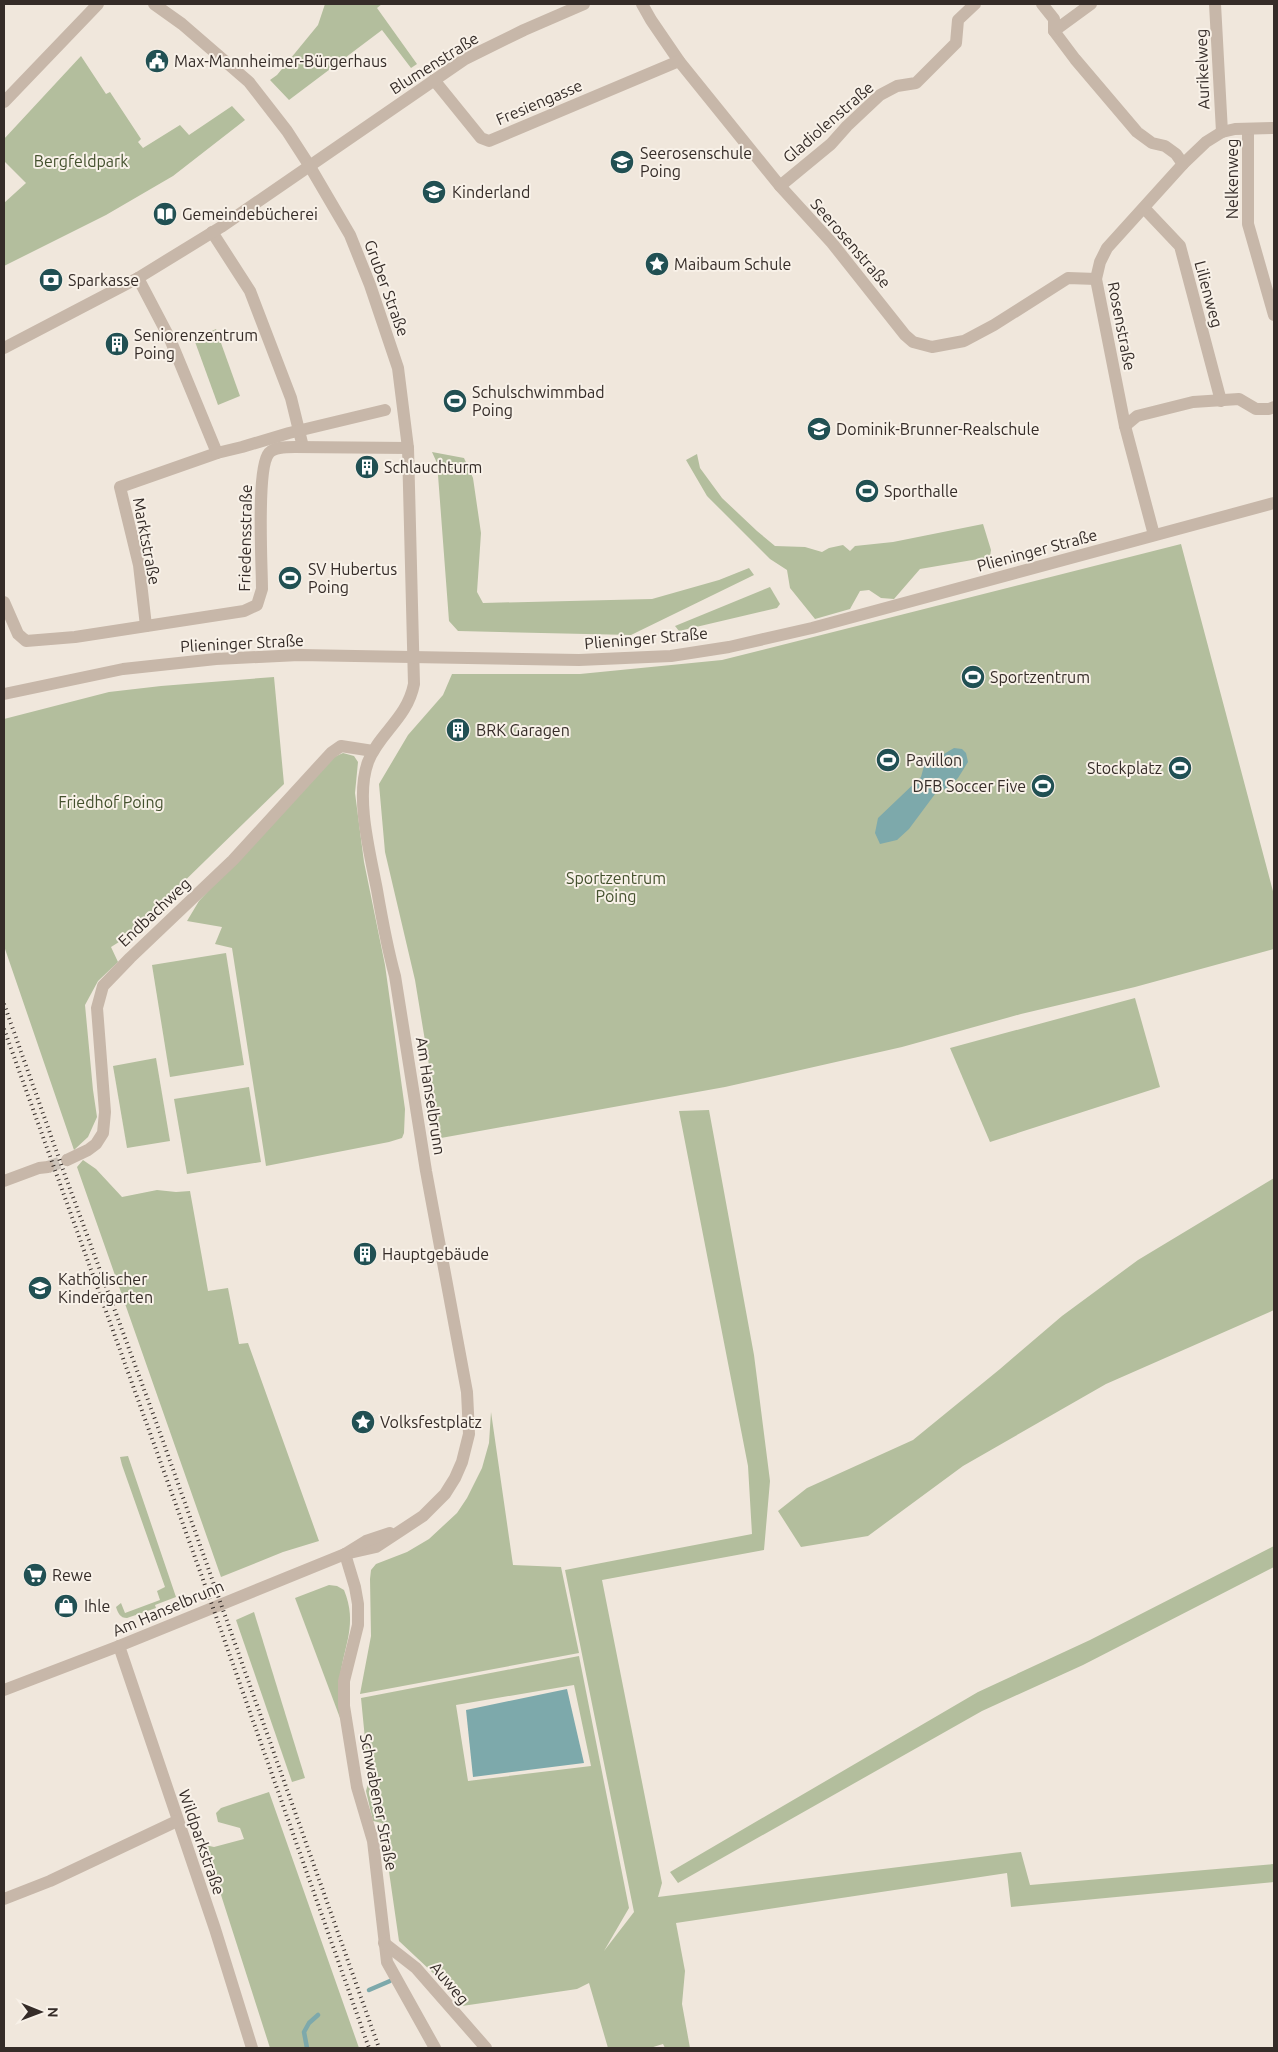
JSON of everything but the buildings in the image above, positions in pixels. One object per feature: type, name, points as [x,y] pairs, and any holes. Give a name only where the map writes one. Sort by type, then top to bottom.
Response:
[{"type":"street","points":[[4,102],[98,4]]},
{"type":"street","name":"Gruber Straße","points":[[154,4],[221,56],[248,82],[295,142],[350,235],[386,326],[398,368],[408,448],[414,657]]},
{"type":"street","name":"Blumenstraße","points":[[309,165],[465,59],[524,30],[584,4]]},
{"type":"street","name":"Seerosenstraße","points":[[642,4],[680,61],[780,186],[832,243],[905,335],[913,342],[932,347],[964,341],[994,326],[1068,278],[1096,279]]},
{"type":"street","name":"Gladiolenstraße","points":[[780,186],[831,144],[880,95],[897,86],[916,83],[956,43],[958,20],[974,4]]},
{"type":"street","points":[[1042,4],[1054,19],[1054,31],[1137,132],[1152,143],[1165,146],[1176,154],[1184,164]]},
{"type":"street","points":[[1054,31],[1091,4]]},
{"type":"street","name":"Aurikelweg","points":[[1215,4],[1222,132]]},
{"type":"street","name":"Fresiengasse","points":[[434,80],[481,138],[489,141],[680,61]]},
{"type":"street","name":"Rosenstraße","points":[[1154,535],[1125,426],[1096,279],[1100,262],[1107,248],[1206,142],[1222,132],[1235,129],[1274,128]]},
{"type":"street","name":"Nelkenweg","points":[[1248,129],[1248,224],[1274,315]]},
{"type":"street","points":[[4,348],[138,278],[212,232],[309,165]]},
{"type":"street","name":"Lilienweg","points":[[1144,208],[1180,246],[1221,401]]},
{"type":"street","points":[[212,232],[250,291],[292,398],[303,447]]},
{"type":"street","points":[[138,278],[170,340],[217,453],[300,430],[385,410]]},
{"type":"street","points":[[1125,426],[1137,416],[1193,402],[1239,399],[1256,409],[1269,410],[1274,407]]},
{"type":"street","name":"Friedensstraße","points":[[4,602],[18,634],[26,641],[75,637],[244,611],[257,605],[262,589],[262,480],[264,461],[270,451],[281,448],[303,447],[408,448]]},
{"type":"street","name":"Marktstraße","points":[[146,626],[138,565],[120,487],[217,453]]},
{"type":"street","name":"Plieninger Straße","points":[[4,694],[123,669],[216,658],[299,655],[580,660],[646,658],[729,647],[812,628],[1274,503]]},
{"type":"street","name":"Am Hanselbrunn","points":[[4,1690],[120,1646],[345,1554],[376,1547],[432,1508],[445,1494],[462,1462],[469,1434],[466,1392],[426,1171],[395,976],[388,952],[368,846],[362,793],[363,778],[374,751],[408,705],[414,684],[414,657]]},
{"type":"street","name":"Endbachweg","points":[[67,1160],[96,1144],[103,1133],[104,1112],[97,1008],[103,986],[233,860],[331,753],[342,746],[374,751]]},
{"type":"street","points":[[4,1181],[38,1168],[48,1167]]},
{"type":"street","name":"Schwabener Straße","points":[[345,1554],[358,1604],[358,1625],[344,1681],[344,1706],[357,1787],[373,1841],[387,1962],[434,2048]]},
{"type":"street","name":"Wildparkstraße","points":[[120,1646],[177,1821],[215,1929],[252,2048]]},
{"type":"street","points":[[4,1899],[50,1881],[177,1821]]},
{"type":"street","name":"Auweg","points":[[384,1943],[416,1968],[486,2048]]},
{"type":"green space","points":[[325,4],[382,4],[377,8],[417,64],[411,68],[382,30],[289,100],[270,80],[277,75],[318,25]]},
{"type":"green space","name":"Bergfeldpark","points":[[81,56],[106,94],[110,92],[141,139],[138,142],[143,148],[180,125],[189,135],[232,106],[245,120],[173,176],[106,215],[4,266],[4,203],[26,183],[4,161],[4,139]]},
{"type":"green space","points":[[216,329],[240,396],[218,405],[194,339]]},
{"type":"green space","points":[[432,452],[464,458],[473,478],[481,533],[477,592],[483,603],[652,599],[719,580],[749,568],[754,575],[631,635],[458,631],[449,621],[437,463]]},
{"type":"green space","points":[[697,454],[700,468],[722,498],[775,546],[805,547],[822,552],[829,548],[843,545],[850,551],[855,546],[893,542],[983,524],[991,550],[990,557],[920,569],[894,599],[881,598],[869,590],[860,591],[850,609],[815,619],[790,588],[787,570],[770,559],[707,496],[686,460]]},
{"type":"green space","name":"Sportzentrum Poing","points":[[1181,544],[1274,895],[1274,949],[1135,987],[1021,1014],[902,1047],[725,1087],[441,1138],[415,980],[385,852],[379,784],[408,735],[443,695],[452,674],[580,674],[722,660]]},
{"type":"green space","points":[[770,587],[780,604],[777,608],[679,631],[675,626]]},
{"type":"green space","name":"Friedhof Poing","points":[[274,677],[284,784],[127,937],[111,947],[118,962],[98,981],[85,1005],[97,1117],[88,1137],[74,1150],[4,946],[4,719],[109,692]]},
{"type":"green space","points":[[343,753],[354,756],[358,762],[355,793],[364,862],[385,965],[405,1109],[404,1133],[402,1138],[389,1142],[266,1166],[232,948],[215,944],[222,927],[187,921],[199,901],[332,758]]},
{"type":"green space","points":[[226,953],[244,1065],[170,1077],[152,965]]},
{"type":"green space","points":[[1135,998],[1160,1087],[990,1142],[950,1048]]},
{"type":"green space","points":[[156,1058],[170,1141],[127,1148],[113,1066]]},
{"type":"green space","points":[[249,1087],[261,1162],[187,1174],[174,1099]]},
{"type":"green space","points":[[709,1110],[754,1355],[770,1481],[764,1550],[602,1580],[662,1883],[658,1897],[1021,1852],[1030,1885],[1274,1864],[1274,1882],[1011,1907],[1007,1873],[676,1923],[685,1971],[682,2004],[690,2048],[665,2048],[663,2044],[650,2048],[608,2048],[589,1983],[577,1989],[462,2006],[432,1972],[399,1941],[382,1823],[373,1821],[366,1791],[369,1780],[361,1698],[579,1656],[629,1908],[604,1951],[634,1912],[565,1570],[752,1534],[748,1466],[679,1111]],"holes":[[[574,1685],[591,1766],[468,1781],[456,1705]]]},
{"type":"green space","points":[[83,1160],[96,1169],[122,1197],[157,1190],[190,1191],[208,1291],[228,1288],[239,1344],[248,1343],[319,1541],[283,1552],[221,1577],[77,1167]]},
{"type":"green space","points":[[1274,1178],[1274,1310],[1106,1384],[963,1466],[868,1536],[801,1547],[778,1511],[807,1488],[913,1440],[1062,1316],[1138,1260]]},
{"type":"green space","points":[[491,1412],[513,1565],[561,1567],[579,1653],[360,1694],[371,1636],[371,1570],[376,1564],[407,1552],[429,1539],[457,1513],[482,1468],[489,1443]]},
{"type":"green space","points":[[128,1456],[176,1597],[155,1605],[156,1608],[125,1618],[121,1616],[116,1607],[121,1603],[125,1613],[160,1600],[157,1591],[165,1587],[122,1465],[120,1457]]},
{"type":"green space","points":[[1274,1546],[1274,1567],[1083,1665],[982,1711],[678,1883],[670,1872],[978,1692],[1090,1640]]},
{"type":"green space","points":[[329,1585],[337,1586],[344,1590],[350,1613],[349,1634],[340,1678],[340,1718],[295,1598]]},
{"type":"green space","points":[[254,1612],[305,1778],[292,1782],[236,1620]]},
{"type":"green space","points":[[269,1792],[359,2048],[270,2048],[205,1845],[214,1847],[244,1839],[240,1828],[218,1822],[216,1813],[221,1808]]},
{"type":"water","points":[[954,748],[962,749],[966,753],[968,762],[958,778],[949,787],[935,794],[909,829],[897,840],[880,844],[875,833],[878,818],[921,777],[924,766]]},
{"type":"water","points":[[567,1689],[584,1763],[473,1777],[466,1710]]},
{"type":"waterway","points":[[369,1990],[390,1981]]},
{"type":"waterway","points":[[307,2048],[304,2032],[309,2023],[318,2015]]},
{"type":"tunnel","points":[[48,1167],[67,1160]]},
{"type":"railway","points":[[4,1004],[159,1430],[379,2048]]},
{"type":"railway","points":[[4,1029],[201,1574],[369,2048]]},
{"type":"place","name":"Max-Mannheimer-Bürgerhaus","points":[[157,61]]},
{"type":"place","name":"Seerosenschule Poing","points":[[622,162]]},
{"type":"place","name":"Kinderland","points":[[434,192]]},
{"type":"place","name":"Gemeindebücherei","points":[[165,214]]},
{"type":"place","name":"Maibaum Schule","points":[[657,264]]},
{"type":"place","name":"Sparkasse","points":[[51,280]]},
{"type":"place","name":"Seniorenzentrum Poing","points":[[117,344]]},
{"type":"place","name":"Schulschwimmbad Poing","points":[[455,401]]},
{"type":"place","name":"Dominik-Brunner-Realschule","points":[[819,429]]},
{"type":"place","name":"Schlauchturm","points":[[367,467]]},
{"type":"place","name":"Sporthalle","points":[[867,491]]},
{"type":"place","name":"SV Hubertus Poing","points":[[290,578]]},
{"type":"place","name":"Sportzentrum","points":[[973,677]]},
{"type":"place","name":"BRK Garagen","points":[[458,730]]},
{"type":"place","name":"Pavillon","points":[[888,760]]},
{"type":"place","name":"Stockplatz","points":[[1180,768]]},
{"type":"place","name":"DFB Soccer Five","points":[[1043,786]]},
{"type":"place","name":"Hauptgebäude","points":[[365,1254]]},
{"type":"place","name":"Katholischer Kindergarten","points":[[40,1288]]},
{"type":"place","name":"Volksfestplatz","points":[[363,1422]]},
{"type":"place","name":"Rewe","points":[[35,1575]]},
{"type":"place","name":"Ihle","points":[[66,1606]]}]
